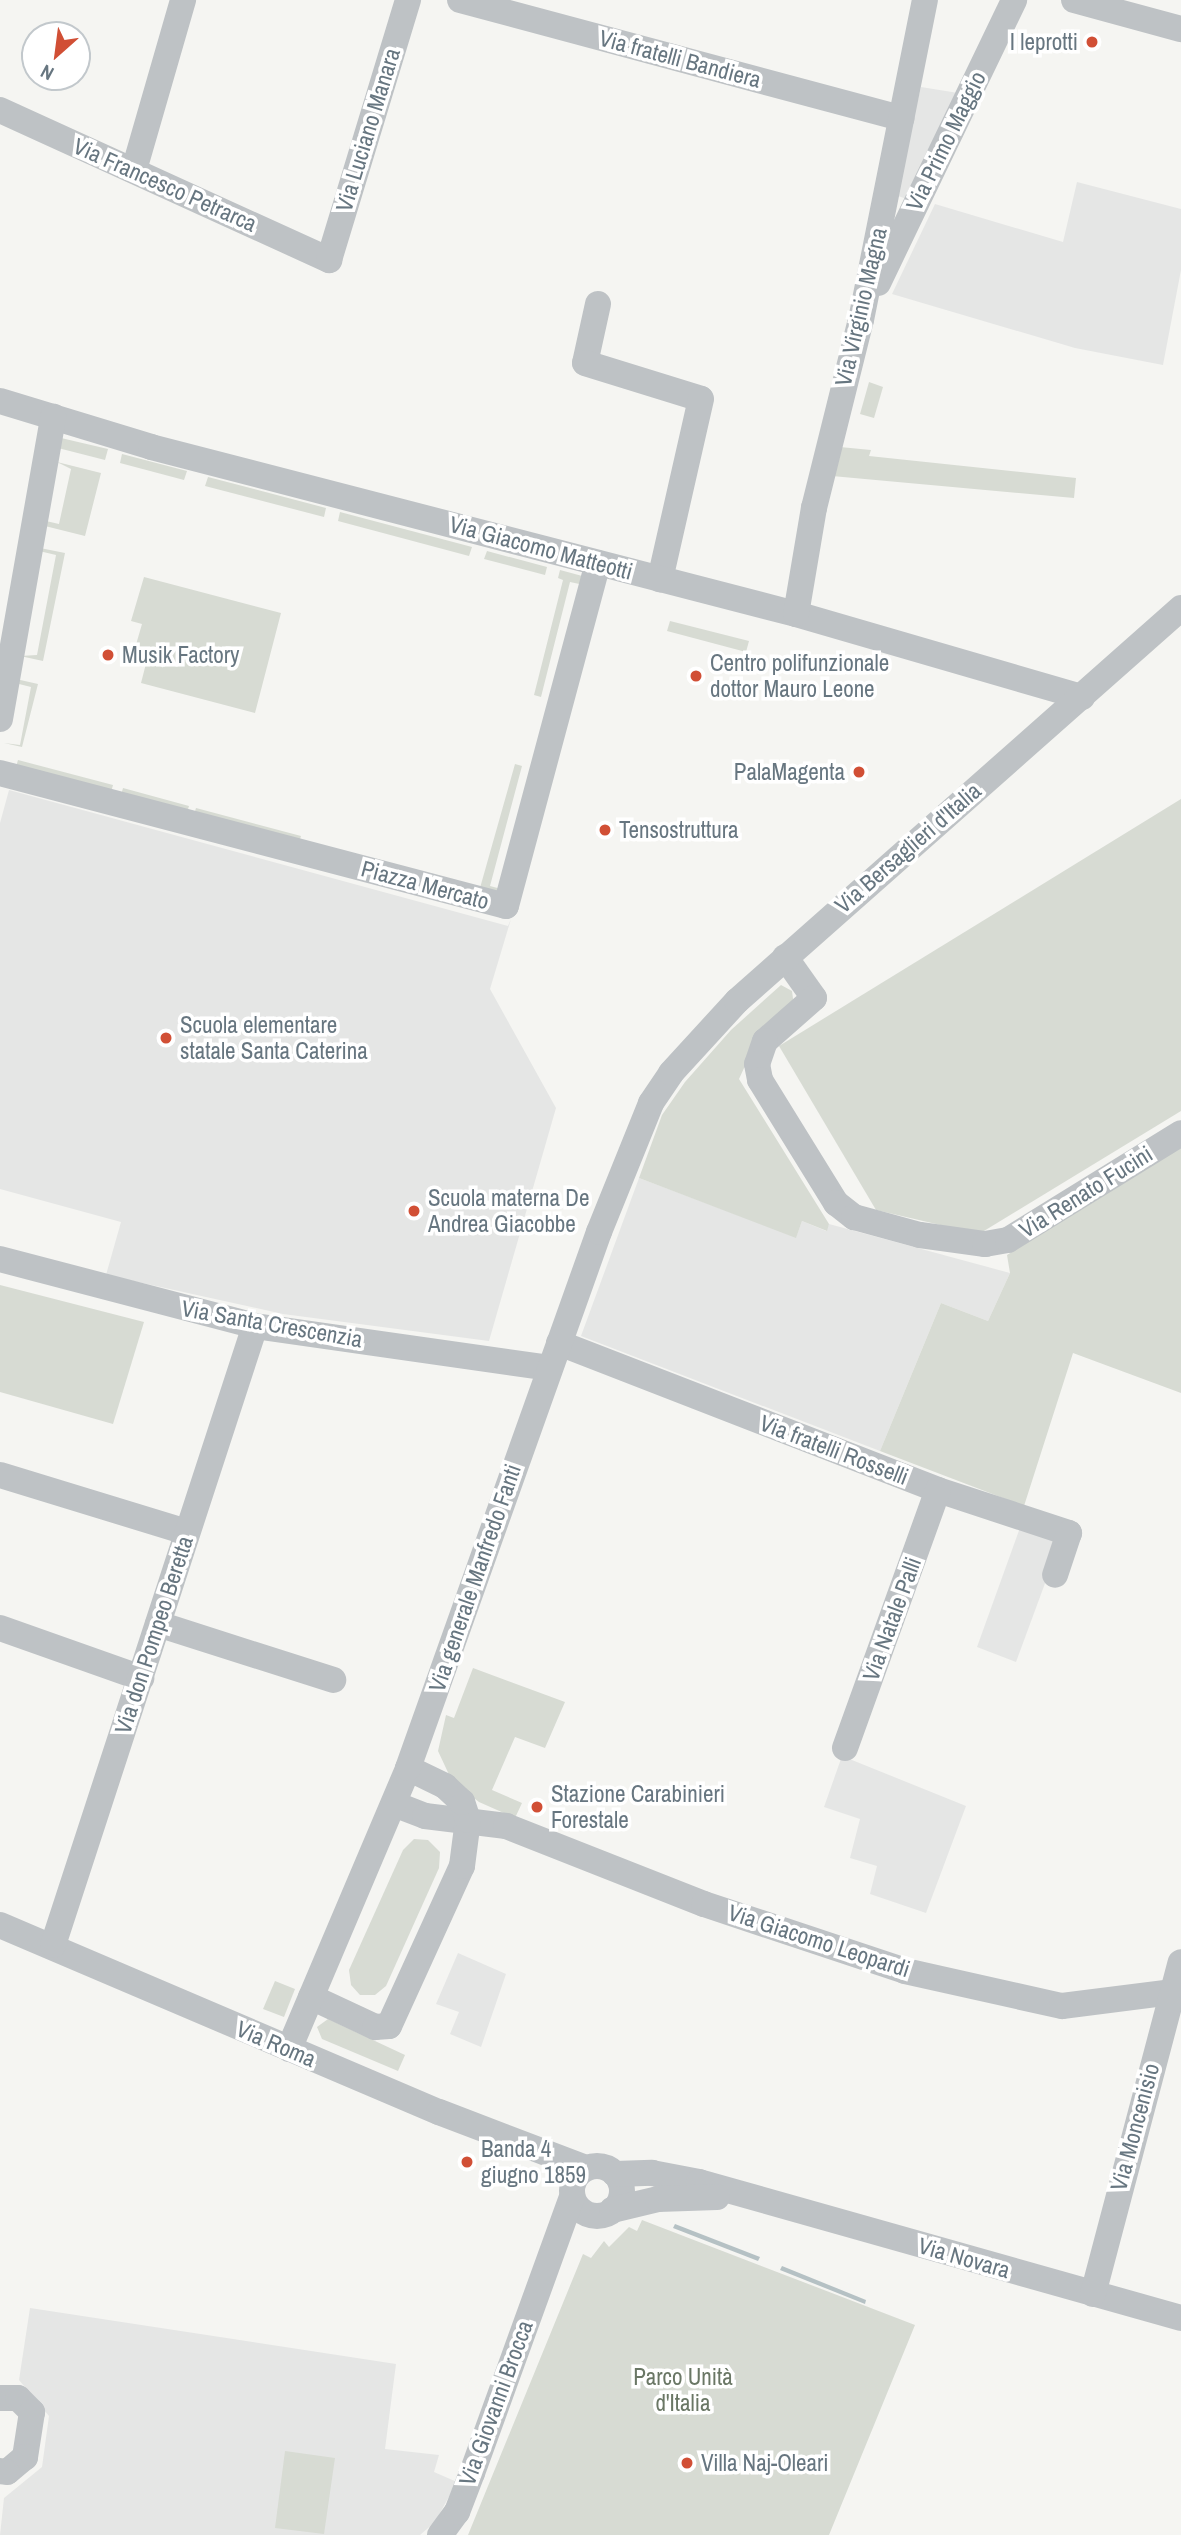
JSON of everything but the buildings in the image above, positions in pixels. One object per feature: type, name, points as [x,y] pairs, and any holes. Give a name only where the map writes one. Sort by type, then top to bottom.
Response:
[{"type":"street","points":[[134,170],[183,0]]},
{"type":"street","name":"Via Luciano Manara","points":[[329,260],[408,0]]},
{"type":"street","name":"Via fratelli Bandiera","points":[[460,0],[901,118]]},
{"type":"street","name":"Via Virginio Magna","points":[[796,614],[814,508],[861,320],[925,0]]},
{"type":"street","name":"Via Primo Maggio","points":[[861,320],[1014,0]]},
{"type":"street","points":[[1074,0],[1181,29]]},
{"type":"street","name":"Via Francesco Petrarca","points":[[0,110],[329,260]]},
{"type":"street","points":[[598,304],[585,363],[701,399],[660,579]]},
{"type":"street","name":"Via Giacomo Matteotti","points":[[0,401],[796,614],[1082,697]]},
{"type":"street","points":[[0,719],[53,417]]},
{"type":"street","name":"Piazza Mercato","points":[[0,773],[506,906],[598,563]]},
{"type":"street","name":"Via Bersaglieri d'Italia","points":[[651,1104],[671,1073],[729,1010],[785,957],[1181,608]]},
{"type":"street","name":"Via Renato Fucini","points":[[785,957],[814,998],[765,1041],[757,1064],[760,1080],[836,1203],[854,1217],[920,1235],[985,1244],[1008,1240],[1181,1133]]},
{"type":"street","name":"Via generale Manfredo Fanti","points":[[289,2049],[408,1768],[549,1368],[639,1124],[651,1104]]},
{"type":"street","name":"Via Santa Crescenzia","points":[[0,1259],[256,1326],[549,1368]]},
{"type":"street","name":"Via don Pompeo Beretta","points":[[53,1945],[256,1326]]},
{"type":"street","name":"Via fratelli Rosselli","points":[[559,1343],[938,1490],[1069,1533],[1055,1576]]},
{"type":"street","points":[[0,1475],[187,1532]]},
{"type":"street","name":"Via Natale Palli","points":[[845,1748],[938,1490]]},
{"type":"street","points":[[158,1624],[333,1680]]},
{"type":"street","points":[[0,1628],[141,1678]]},
{"type":"street","points":[[311,1997],[375,2027],[389,2026],[462,1866],[468,1820],[462,1802],[445,1786],[408,1768]]},
{"type":"street","name":"Via Giacomo Leopardi","points":[[394,1804],[425,1816],[506,1826],[704,1904],[905,1971],[1062,2006],[1176,1992]]},
{"type":"street","name":"Via Roma","points":[[0,1925],[53,1945],[289,2049],[555,2156],[578,2181]]},
{"type":"street","name":"Via Moncenisio","points":[[1093,2294],[1176,1992],[1181,1962]]},
{"type":"street","points":[[602,2166],[615,2174],[621,2197],[604,2213],[581,2210],[578,2181],[602,2166]]},
{"type":"street","name":"Via Novara","points":[[615,2174],[652,2173],[747,2197],[1181,2318]]},
{"type":"street","name":"Via Giovanni Brocca","points":[[440,2535],[457,2512],[578,2181]]},
{"type":"street","name":"Via Novara","points":[[604,2213],[658,2199],[747,2197]]},
{"type":"street","name":"Via Giovanni Brocca","points":[[545,2268],[570,2234],[604,2213]]},
{"type":"street","points":[[0,2471],[7,2472],[25,2457],[32,2412],[18,2398],[1,2404]]},
{"type":"shaded area","points":[[921,87],[958,93],[907,199],[895,195]]},
{"type":"shaded area","points":[[1077,182],[1181,209],[1181,270],[1163,365],[1075,348],[892,294],[935,204],[1063,242]]},
{"type":"shaded area","name":"Scuola elementare statale Santa Caterina","points":[[9,790],[508,926],[511,919],[490,989],[556,1108],[489,1341],[283,1314],[106,1275],[121,1222],[0,1189],[0,823]]},
{"type":"shaded area","points":[[639,1178],[796,1237],[802,1221],[826,1231],[829,1224],[1010,1273],[988,1321],[941,1303],[880,1451],[581,1336]]},
{"type":"shaded area","points":[[1021,1525],[1061,1540],[1016,1662],[977,1647]]},
{"type":"shaded area","points":[[842,1756],[966,1806],[926,1913],[870,1894],[877,1866],[850,1858],[860,1819],[824,1807]]},
{"type":"shaded area","points":[[458,1953],[506,1974],[481,2047],[450,2034],[459,2012],[436,2004]]},
{"type":"shaded area","points":[[675,2224],[760,2257],[758,2261],[673,2228]]},
{"type":"shaded area","points":[[782,2266],[866,2300],[865,2304],[780,2270]]},
{"type":"shaded area","points":[[30,2308],[396,2364],[385,2449],[439,2455],[434,2472],[457,2482],[435,2522],[420,2535],[0,2535],[4,2498],[42,2467],[49,2416],[19,2380]]},
{"type":"green space","points":[[869,382],[883,387],[874,418],[860,414]]},
{"type":"green space","points":[[61,438],[108,449],[105,460],[58,448]]},
{"type":"green space","points":[[840,447],[871,450],[869,456],[1076,478],[1074,498],[832,476]]},
{"type":"green space","points":[[122,454],[187,471],[184,480],[120,463]]},
{"type":"green space","points":[[57,462],[101,473],[85,536],[45,526],[46,521],[59,524],[71,469]]},
{"type":"green space","points":[[208,477],[326,508],[324,517],[205,486]]},
{"type":"green space","points":[[340,512],[472,547],[469,556],[338,521]]},
{"type":"green space","points":[[40,548],[65,553],[43,661],[20,656],[37,655],[56,555],[39,551]]},
{"type":"green space","points":[[487,551],[547,567],[545,575],[484,559]]},
{"type":"green space","points":[[560,570],[586,577],[584,585],[570,582],[541,697],[534,695],[563,580],[558,578]]},
{"type":"green space","points":[[144,577],[281,613],[255,713],[141,683],[149,652],[135,648],[142,624],[131,621]]},
{"type":"green space","points":[[670,621],[749,641],[746,652],[667,631]]},
{"type":"green space","points":[[16,679],[38,684],[22,747],[4,743],[20,745],[31,687],[15,683]]},
{"type":"green space","points":[[18,760],[113,785],[110,796],[15,770]]},
{"type":"green space","points":[[515,764],[522,766],[490,886],[505,890],[478,895]]},
{"type":"green space","points":[[123,788],[189,806],[186,816],[120,799]]},
{"type":"green space","points":[[1181,799],[1181,1111],[979,1234],[876,1210],[779,1046]]},
{"type":"green space","points":[[196,808],[301,836],[298,846],[193,818]]},
{"type":"green space","points":[[781,985],[792,991],[794,1006],[761,1031],[739,1079],[829,1224],[827,1231],[802,1221],[796,1238],[639,1178],[662,1115],[685,1082],[731,1030]]},
{"type":"green space","points":[[1181,1147],[1181,1393],[1073,1353],[1024,1506],[880,1451],[941,1303],[988,1321],[1010,1273],[1007,1255]]},
{"type":"green space","points":[[0,1285],[144,1322],[113,1424],[0,1392]]},
{"type":"green space","points":[[473,1668],[565,1702],[545,1748],[515,1737],[492,1790],[522,1803],[515,1818],[479,1802],[452,1781],[438,1751],[446,1715],[454,1718]]},
{"type":"green space","points":[[414,1839],[428,1840],[440,1852],[439,1868],[386,1986],[375,1995],[360,1995],[351,1985],[349,1970],[403,1850]]},
{"type":"green space","points":[[275,1981],[295,1989],[284,2017],[263,2009]]},
{"type":"green space","points":[[328,2019],[405,2055],[398,2071],[322,2039],[317,2027]]},
{"type":"green space","name":"Parco Unità d'Italia","points":[[642,2220],[915,2325],[829,2535],[468,2535],[583,2254],[591,2258],[604,2241],[609,2247],[629,2227],[637,2231]]},
{"type":"green space","points":[[285,2451],[335,2458],[324,2534],[275,2528]]},
{"type":"place","name":"I leprotti","points":[[1092,42]]},
{"type":"place","name":"Musik Factory","points":[[108,655]]},
{"type":"place","name":"Centro polifunzionale dottor Mauro Leone","points":[[696,676]]},
{"type":"place","name":"PalaMagenta","points":[[859,772]]},
{"type":"place","name":"Tensostruttura","points":[[605,830]]},
{"type":"place","name":"Scuola elementare statale Santa Caterina","points":[[166,1038]]},
{"type":"place","name":"Scuola materna De Andrea Giacobbe","points":[[414,1211]]},
{"type":"place","name":"Stazione Carabinieri Forestale","points":[[537,1807]]},
{"type":"place","name":"Banda 4 giugno 1859","points":[[467,2162]]},
{"type":"place","name":"Villa Naj-Oleari","points":[[687,2463]]}]
